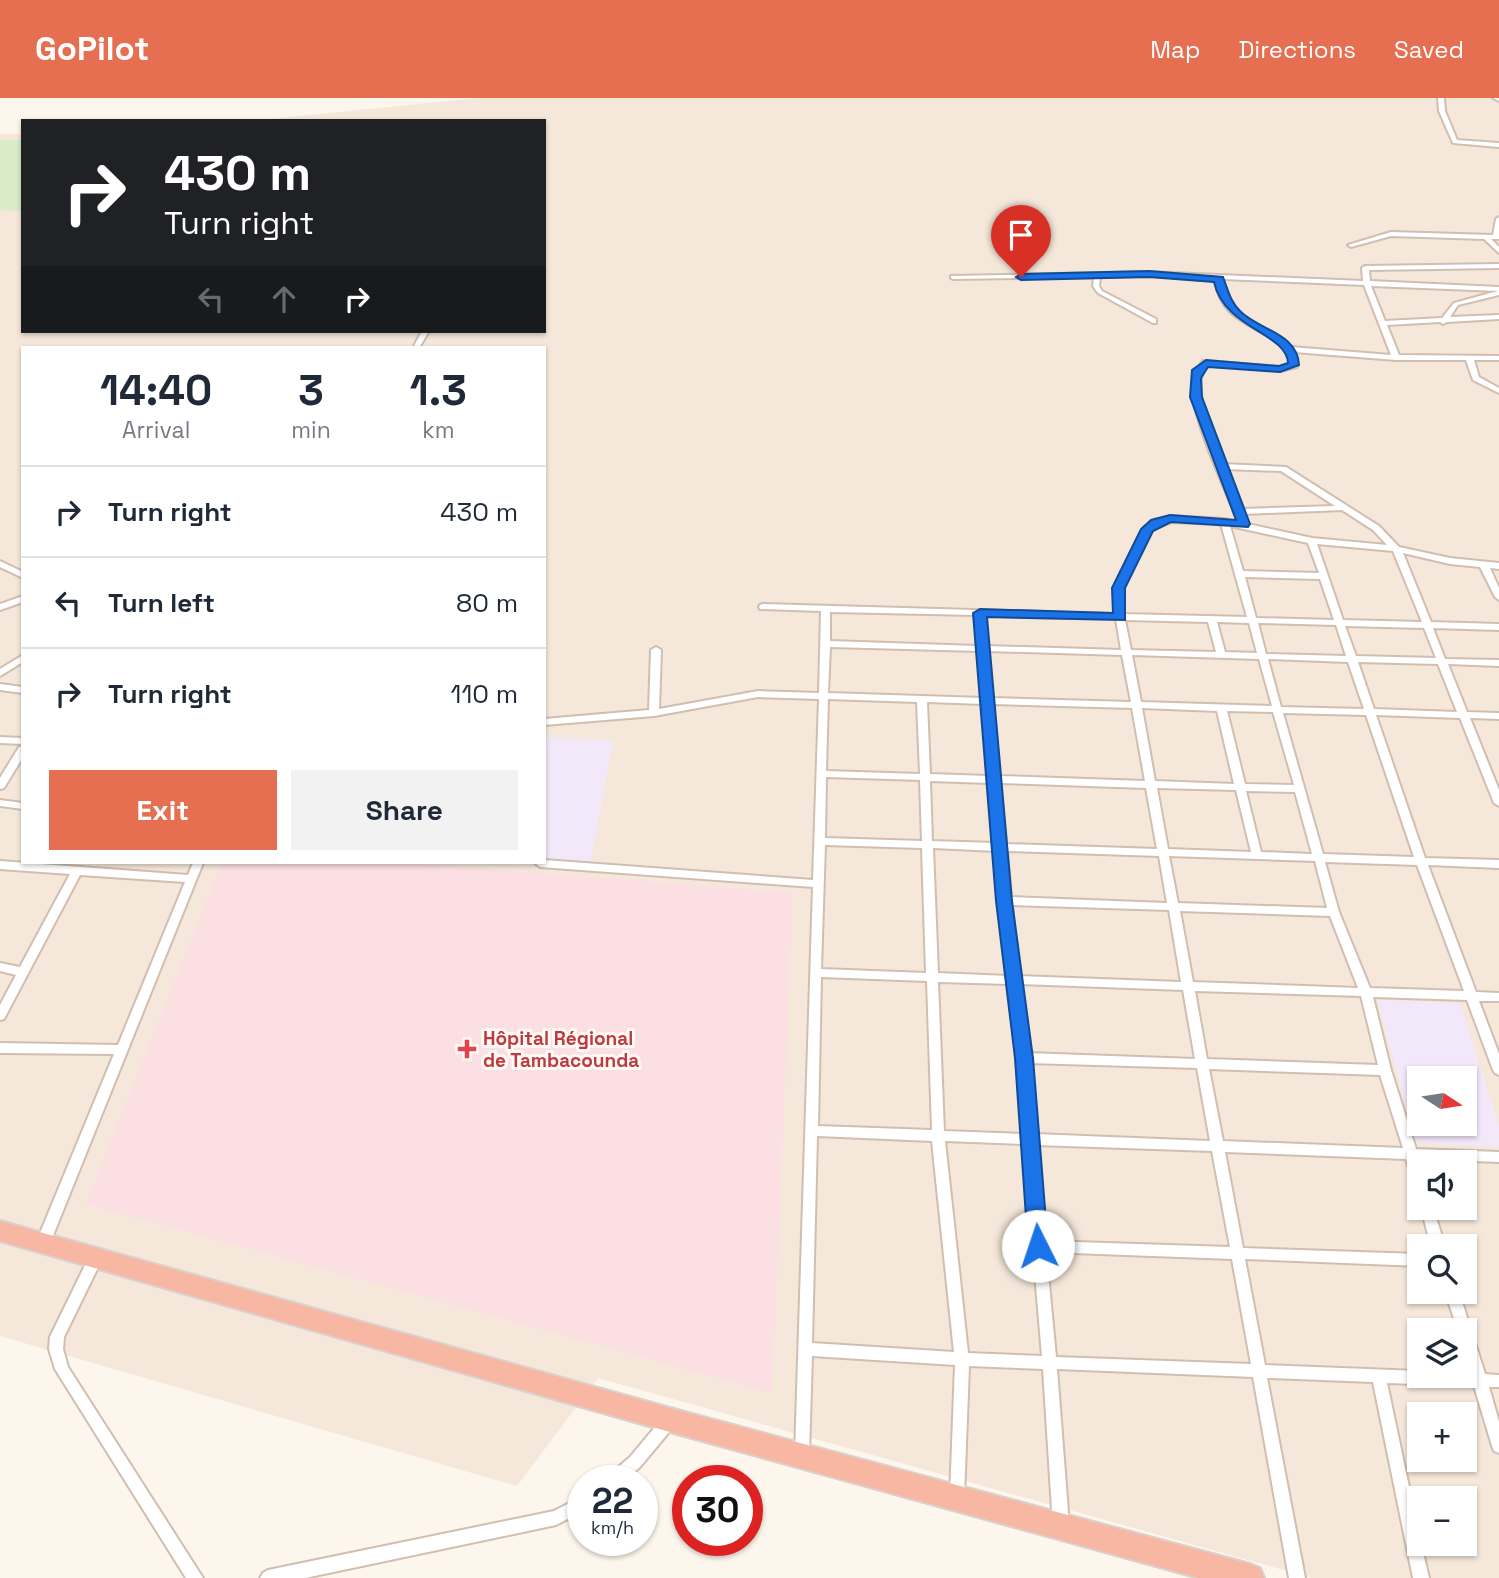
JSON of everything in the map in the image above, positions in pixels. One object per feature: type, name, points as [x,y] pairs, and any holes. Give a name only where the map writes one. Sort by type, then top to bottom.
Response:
[{"type":"highway","points":[[0,1231],[670,1420],[1250,1578]]},
{"type":"street","points":[[1441,98],[1442,111],[1455,142],[1499,145]]},
{"type":"street","points":[[1350,245],[1391,234],[1497,237],[1499,219]]},
{"type":"street","points":[[1486,237],[1499,251]]},
{"type":"street","points":[[1396,358],[1367,284],[1365,268],[1499,266]]},
{"type":"street","points":[[953,277],[1097,277],[1149,274],[1499,291]]},
{"type":"street","points":[[1097,277],[1096,286],[1100,292],[1153,321]]},
{"type":"street","points":[[1219,279],[1222,294],[1238,316],[1269,332],[1289,349],[1294,365],[1288,368],[1206,363],[1198,370],[1196,397],[1244,524]]},
{"type":"street","points":[[1443,322],[1456,304],[1499,291]]},
{"type":"street","points":[[1383,323],[1443,322],[1499,317]]},
{"type":"street","points":[[1289,349],[1396,358],[1499,358]]},
{"type":"street","points":[[1469,360],[1476,378],[1499,391]]},
{"type":"street","points":[[1222,466],[1283,469],[1376,528],[1397,550],[1499,803]]},
{"type":"street","points":[[1240,512],[1342,508]]},
{"type":"street","points":[[1297,1578],[1120,617],[1118,588],[1147,529],[1170,519],[1244,524],[1312,541],[1397,550],[1499,566]]},
{"type":"street","points":[[1225,522],[1319,858],[1335,912],[1366,993],[1385,1070],[1411,1150]]},
{"type":"street","points":[[1312,541],[1421,861],[1499,1070]]},
{"type":"street","points":[[0,564],[21,574]]},
{"type":"street","points":[[1484,565],[1499,597]]},
{"type":"street","points":[[1240,574],[1324,576]]},
{"type":"street","points":[[0,607],[21,600]]},
{"type":"street","points":[[763,607],[1499,627]]},
{"type":"street","points":[[802,1454],[826,609]]},
{"type":"street","points":[[980,613],[1004,901],[1024,1058],[1038,1246],[1051,1362],[1060,1525]]},
{"type":"street","points":[[1212,620],[1221,655]]},
{"type":"street","points":[[825,644],[1499,663]]},
{"type":"street","points":[[654,713],[656,650]]},
{"type":"street","points":[[0,673],[21,659]]},
{"type":"street","points":[[0,687],[21,690]]},
{"type":"street","points":[[546,722],[565,723],[654,713],[758,694],[1499,716]]},
{"type":"street","points":[[922,699],[938,1135],[961,1359],[957,1497]]},
{"type":"street","points":[[1221,708],[1257,856]]},
{"type":"street","points":[[546,713],[565,723]]},
{"type":"street","points":[[0,740],[21,741]]},
{"type":"street","points":[[0,786],[21,752]]},
{"type":"street","points":[[822,774],[1300,789]]},
{"type":"street","points":[[0,803],[21,806]]},
{"type":"street","points":[[820,841],[1499,864]]},
{"type":"street","points":[[546,863],[819,884]]},
{"type":"street","points":[[43,1243],[198,864]]},
{"type":"street","points":[[0,865],[191,879]]},
{"type":"street","points":[[0,1016],[77,871]]},
{"type":"street","points":[[1004,901],[1335,912]]},
{"type":"street","points":[[0,967],[23,972]]},
{"type":"street","points":[[816,973],[1499,998]]},
{"type":"street","points":[[0,1048],[121,1050]]},
{"type":"street","points":[[1024,1058],[1385,1070]]},
{"type":"street","points":[[812,1130],[1407,1154]]},
{"type":"street","points":[[1477,1156],[1499,1157]]},
{"type":"street","points":[[1038,1246],[1407,1260]]},
{"type":"street","points":[[96,1257],[58,1338],[56,1349],[62,1369],[195,1578]]},
{"type":"street","points":[[805,1349],[961,1359],[1499,1381]]},
{"type":"street","points":[[1477,1368],[1499,1446]]},
{"type":"street","points":[[1380,1378],[1421,1578]]},
{"type":"street","points":[[632,1465],[670,1420]]},
{"type":"street","points":[[268,1578],[556,1518],[567,1512]]},
{"type":"shaded area","points":[[478,98],[1499,98],[1499,1578],[1312,1578],[598,1378],[517,1486],[0,1336],[0,134],[21,134],[21,333],[546,333],[546,119],[269,119]]},
{"type":"shaded area","points":[[546,737],[613,741],[590,865],[546,859]]},
{"type":"shaded area","name":"Hôpital Régional de Tambacounda","points":[[222,864],[423,864],[793,893],[772,1393],[86,1204]]},
{"type":"shaded area","points":[[1377,1000],[1460,1003],[1499,1126],[1499,1147],[1416,1143],[1414,1136],[1477,1136],[1477,1066],[1407,1066],[1407,1110]]},
{"type":"green space","points":[[0,140],[21,140],[21,211],[0,210]]},
{"type":"place","name":"Hôpital Régional de Tambacounda","points":[[467,1049]]},
{"type":"route","points":[[1021,277],[1149,274],[1219,279],[1222,294],[1238,316],[1281,340],[1289,349],[1294,365],[1280,369],[1206,363],[1198,370],[1195,378],[1196,397],[1209,436],[1244,524],[1170,519],[1147,529],[1139,553],[1118,588],[1120,617],[980,613],[1004,901],[1024,1058],[1038,1246]]}]
